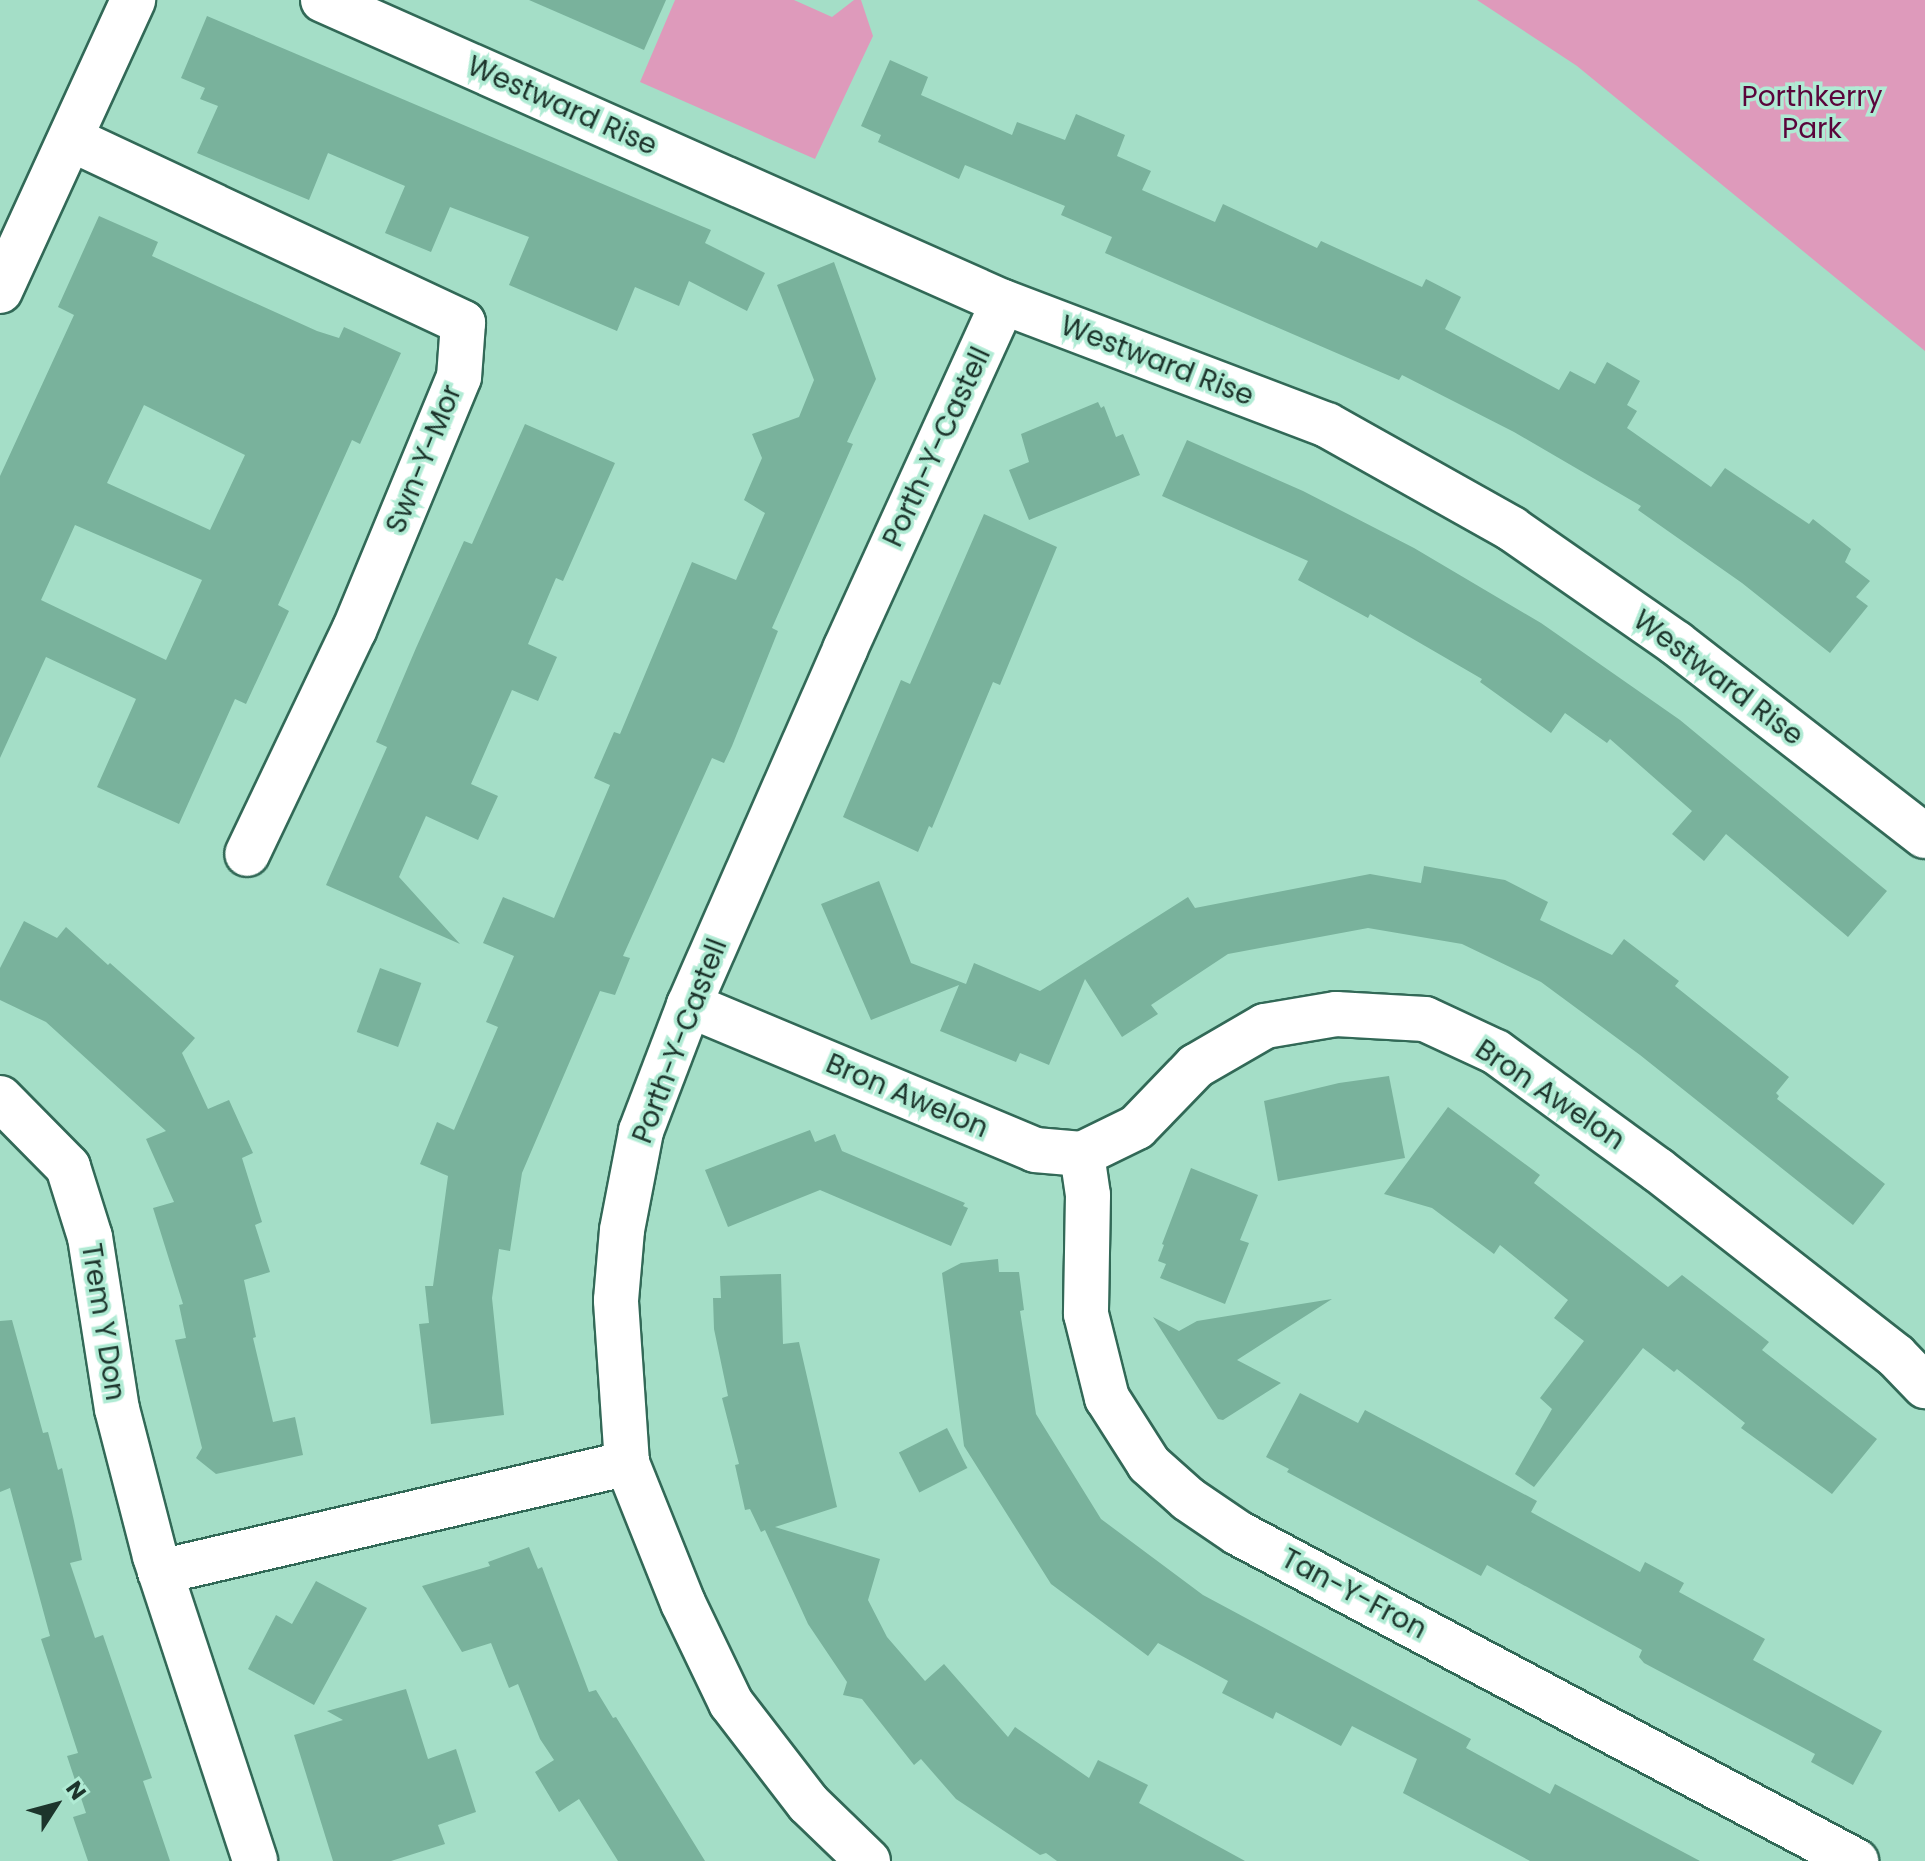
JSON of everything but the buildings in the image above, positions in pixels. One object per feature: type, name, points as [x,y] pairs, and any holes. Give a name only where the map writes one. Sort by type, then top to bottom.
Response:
[{"type":"street","points":[[0,291],[133,0]]},
{"type":"street","name":"Westward Rise","points":[[323,0],[1003,302],[1327,425],[1512,529],[1676,643],[1925,836]]},
{"type":"street","name":"Swn-Y-Mor","points":[[71,139],[463,323],[459,377],[354,630],[247,854]]},
{"type":"street","name":"Porth-Y-Castell","points":[[868,1861],[808,1803],[731,1703],[683,1603],[627,1463],[616,1300],[622,1230],[641,1131],[689,1005],[845,649],[1003,302]]},
{"type":"street","name":"Bron Awelon","points":[[689,1005],[1035,1150],[1082,1154],[1137,1127],[1196,1066],[1265,1026],[1336,1014],[1425,1019],[1496,1052],[1658,1170],[1896,1356],[1925,1386]]},
{"type":"street","name":"Trem Y Don","points":[[0,1098],[68,1167],[90,1237],[117,1409],[160,1572],[255,1861]]},
{"type":"street","name":"Tan-Y-Fron","points":[[1082,1154],[1088,1195],[1086,1314],[1107,1398],[1149,1464],[1188,1499],[1238,1533],[1856,1861]]},
{"type":"street","points":[[160,1572],[627,1463]]},
{"type":"green space","points":[[675,0],[794,0],[832,17],[854,0],[861,0],[873,36],[815,159],[640,82]]},
{"type":"green space","name":"Porthkerry Park","points":[[1477,0],[1925,0],[1925,351],[1577,66]]}]
